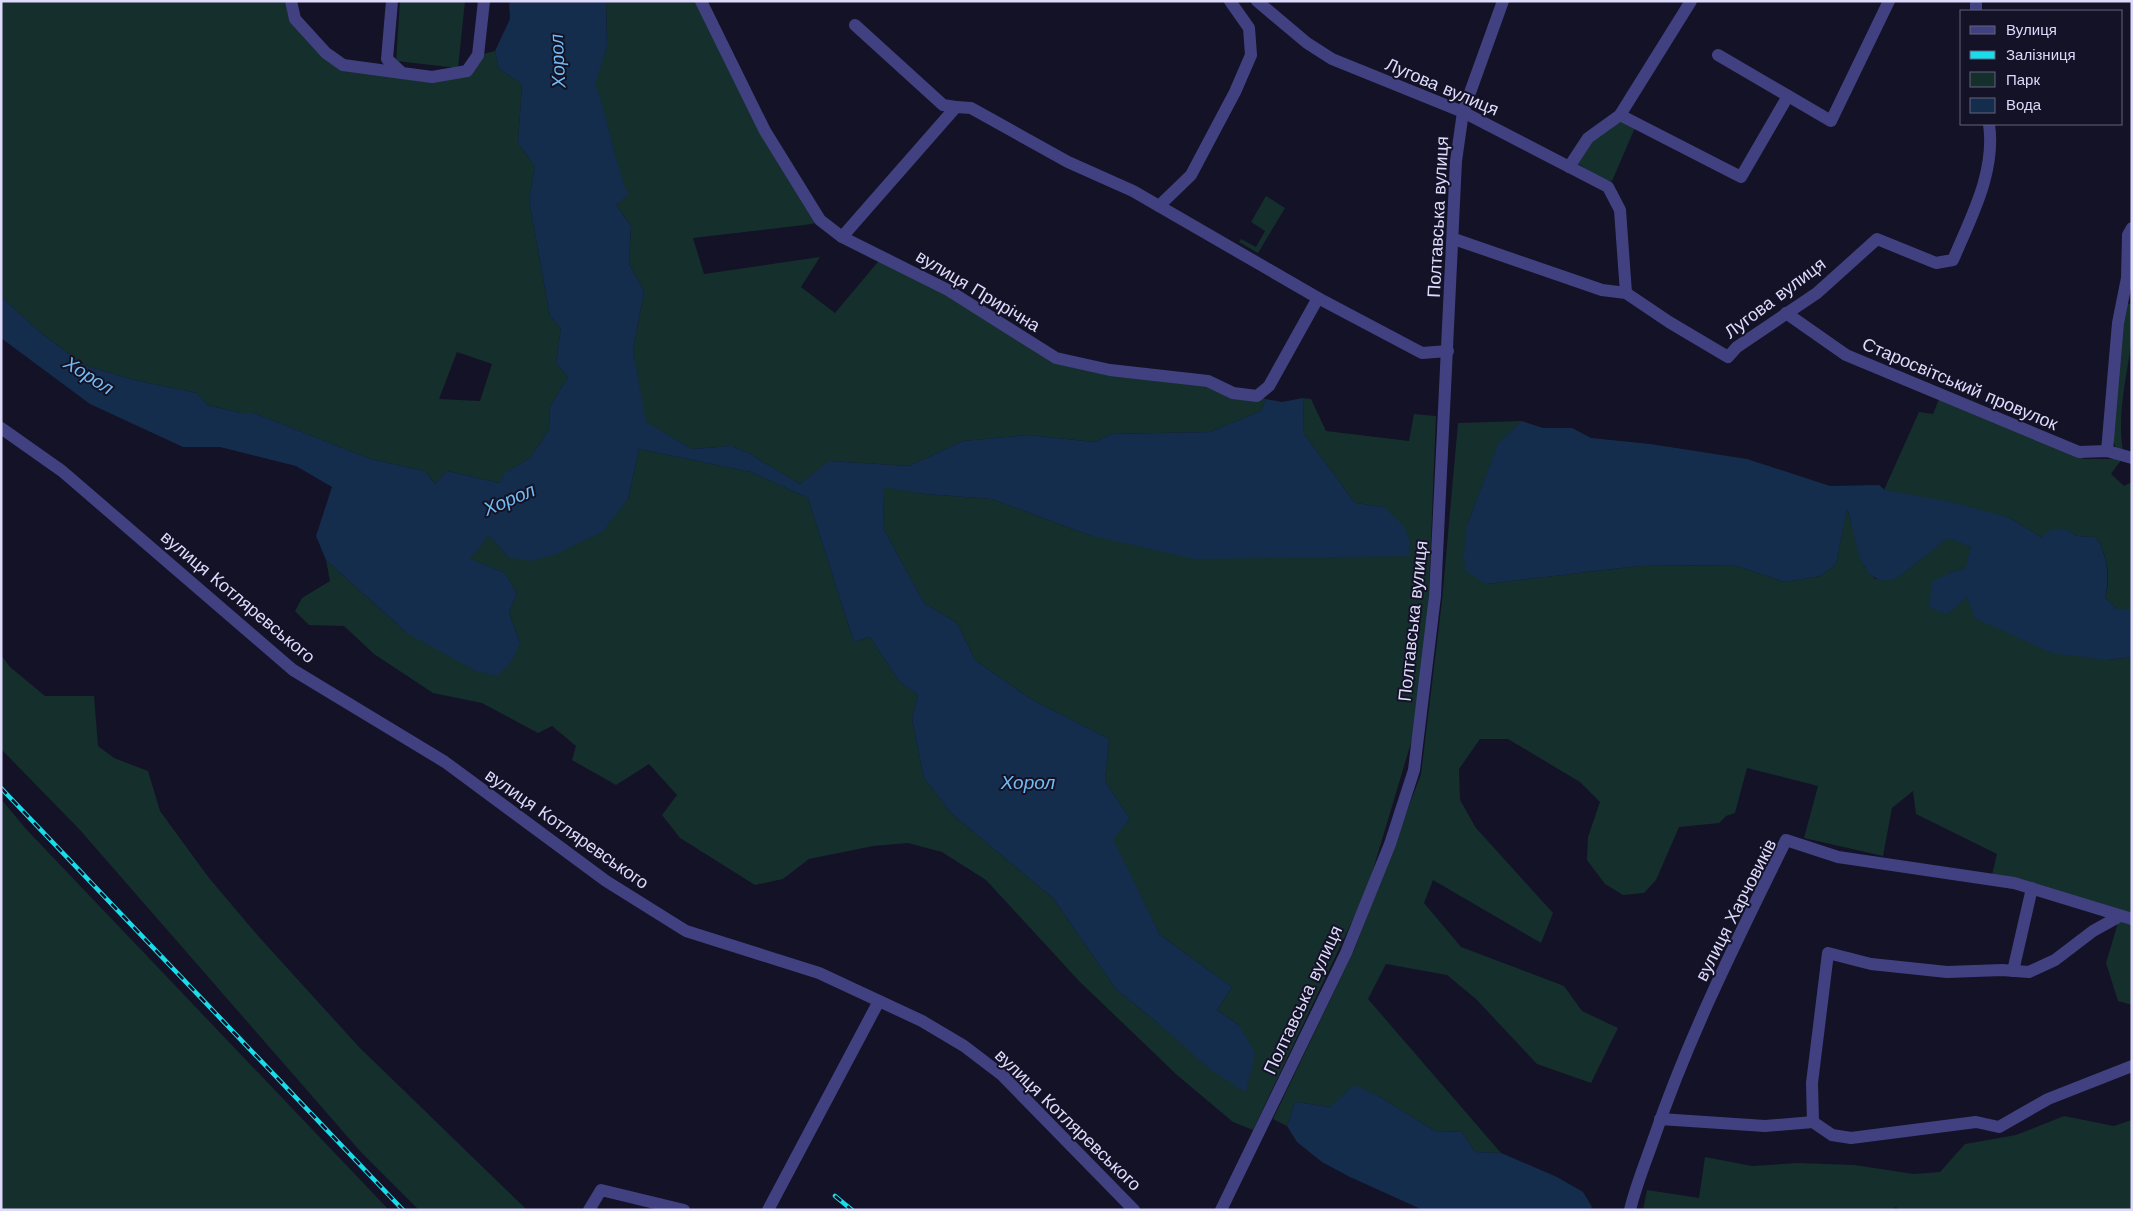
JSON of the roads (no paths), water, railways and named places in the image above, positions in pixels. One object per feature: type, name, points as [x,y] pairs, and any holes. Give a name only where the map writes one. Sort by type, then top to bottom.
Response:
[{"type":"street","points":[[291,1],[295,19],[326,53],[344,65],[432,77],[467,71],[478,55],[484,1]]},
{"type":"street","points":[[392,1],[387,59],[402,73]]},
{"type":"street","name":"вулиця Прирічна","points":[[701,1],[770,139],[820,220],[842,236],[948,290],[1056,358],[1110,370],[1208,381],[1233,393],[1257,396],[1269,386],[1318,298]]},
{"type":"street","points":[[1159,206],[1191,175],[1235,92],[1250,55],[1249,28],[1230,1]]},
{"type":"street","name":"Лугова вулиця","points":[[1257,1],[1306,43],[1332,60],[1463,112],[1608,188],[1620,210],[1626,293],[1669,322],[1728,357],[1736,347],[1817,293],[1877,239],[1936,264],[1953,260],[1984,182],[1991,140],[1989,125]]},
{"type":"street","name":"Полтавська вулиця","points":[[1221,1210],[1346,953],[1390,844],[1414,770],[1436,596],[1454,239],[1456,161],[1463,112],[1503,1]]},
{"type":"street","points":[[1570,167],[1588,138],[1620,114],[1691,1]]},
{"type":"street","points":[[1718,55],[1831,121],[1889,1]]},
{"type":"street","points":[[855,25],[943,105],[971,108],[1068,162],[1133,191],[1318,298],[1422,353],[1448,351]]},
{"type":"street","points":[[1620,114],[1741,177],[1788,96]]},
{"type":"street","points":[[842,236],[956,107]]},
{"type":"street","points":[[2107,451],[2118,323],[2127,278],[2128,235],[2132,228]]},
{"type":"street","points":[[1454,239],[1602,290],[1626,293]]},
{"type":"street","name":"Старосвітський провулок","points":[[1786,314],[1846,355],[2079,452],[2107,451],[2132,458]]},
{"type":"street","name":"вулиця Котляревського","points":[[1,428],[62,471],[293,670],[445,762],[606,881],[686,931],[819,973],[922,1021],[964,1046],[1002,1075],[1134,1210]]},
{"type":"street","name":"вулиця Харчовиків","points":[[1630,1210],[1660,1119],[1691,1040],[1786,840],[1838,857],[2014,883],[2126,917]]},
{"type":"street","points":[[2013,971],[2032,888]]},
{"type":"street","points":[[1813,1122],[1812,1083],[1828,953],[1871,964],[1937,971],[2029,972],[2055,960],[2093,931],[2126,917]]},
{"type":"street","points":[[768,1210],[879,1001]]},
{"type":"street","points":[[1660,1119],[1765,1126],[1813,1122],[1832,1135],[1851,1138],[1976,1122],[1999,1127],[2048,1099],[2132,1066]]},
{"type":"street","points":[[589,1210],[601,1190],[684,1210]]},
{"type":"water","name":"Хорол","points":[[509,1],[606,1],[607,47],[595,84],[618,167],[628,194],[616,205],[631,226],[629,264],[644,291],[633,350],[646,422],[692,449],[732,446],[750,454],[800,484],[829,461],[909,466],[963,441],[1029,435],[1094,442],[1112,434],[1210,432],[1261,411],[1266,399],[1282,402],[1303,398],[1304,434],[1355,503],[1384,507],[1404,526],[1409,540],[1409,556],[1194,559],[1089,535],[992,499],[925,494],[884,487],[883,528],[924,603],[957,623],[975,660],[1029,698],[1109,739],[1105,781],[1130,819],[1113,839],[1160,935],[1232,987],[1217,1010],[1239,1025],[1255,1053],[1246,1092],[1211,1070],[1116,989],[1053,898],[952,814],[924,778],[912,719],[918,695],[899,681],[870,637],[854,642],[808,498],[751,472],[639,449],[628,499],[602,532],[556,554],[532,561],[508,557],[489,535],[470,559],[505,573],[517,594],[509,613],[520,643],[511,662],[497,676],[476,671],[407,633],[326,560],[316,536],[332,487],[296,466],[220,447],[183,447],[90,404],[1,338],[1,297],[41,333],[84,365],[134,380],[197,393],[207,405],[241,413],[254,413],[370,459],[425,471],[435,484],[447,471],[499,483],[505,473],[530,458],[549,430],[550,407],[568,377],[556,363],[561,328],[550,316],[529,200],[535,166],[518,143],[522,84],[499,69],[495,51],[510,19]]},
{"type":"water","points":[[1522,421],[1543,428],[1572,428],[1591,438],[1650,444],[1747,459],[1830,486],[1879,485],[1885,490],[1955,503],[2010,518],[2041,537],[2051,530],[2067,530],[2077,536],[2095,537],[2103,551],[2107,566],[2107,591],[2105,598],[2117,609],[2132,609],[2132,657],[2107,660],[2052,653],[1975,618],[1967,597],[1948,614],[1929,608],[1932,582],[1949,573],[1965,569],[1971,547],[1948,538],[1897,578],[1884,580],[1874,577],[1866,569],[1861,558],[1847,509],[1836,564],[1820,576],[1785,582],[1734,565],[1638,566],[1486,584],[1465,570],[1464,553],[1467,525],[1498,444]]},
{"type":"water","points":[[1354,1085],[1378,1096],[1435,1131],[1462,1132],[1475,1152],[1501,1153],[1557,1177],[1583,1192],[1592,1207],[1590,1210],[1423,1210],[1350,1177],[1322,1162],[1297,1142],[1287,1126],[1295,1102],[1331,1107]]},
{"type":"railway","points":[[1,788],[403,1210]]},
{"type":"railway","points":[[835,1196],[852,1210]]}]
